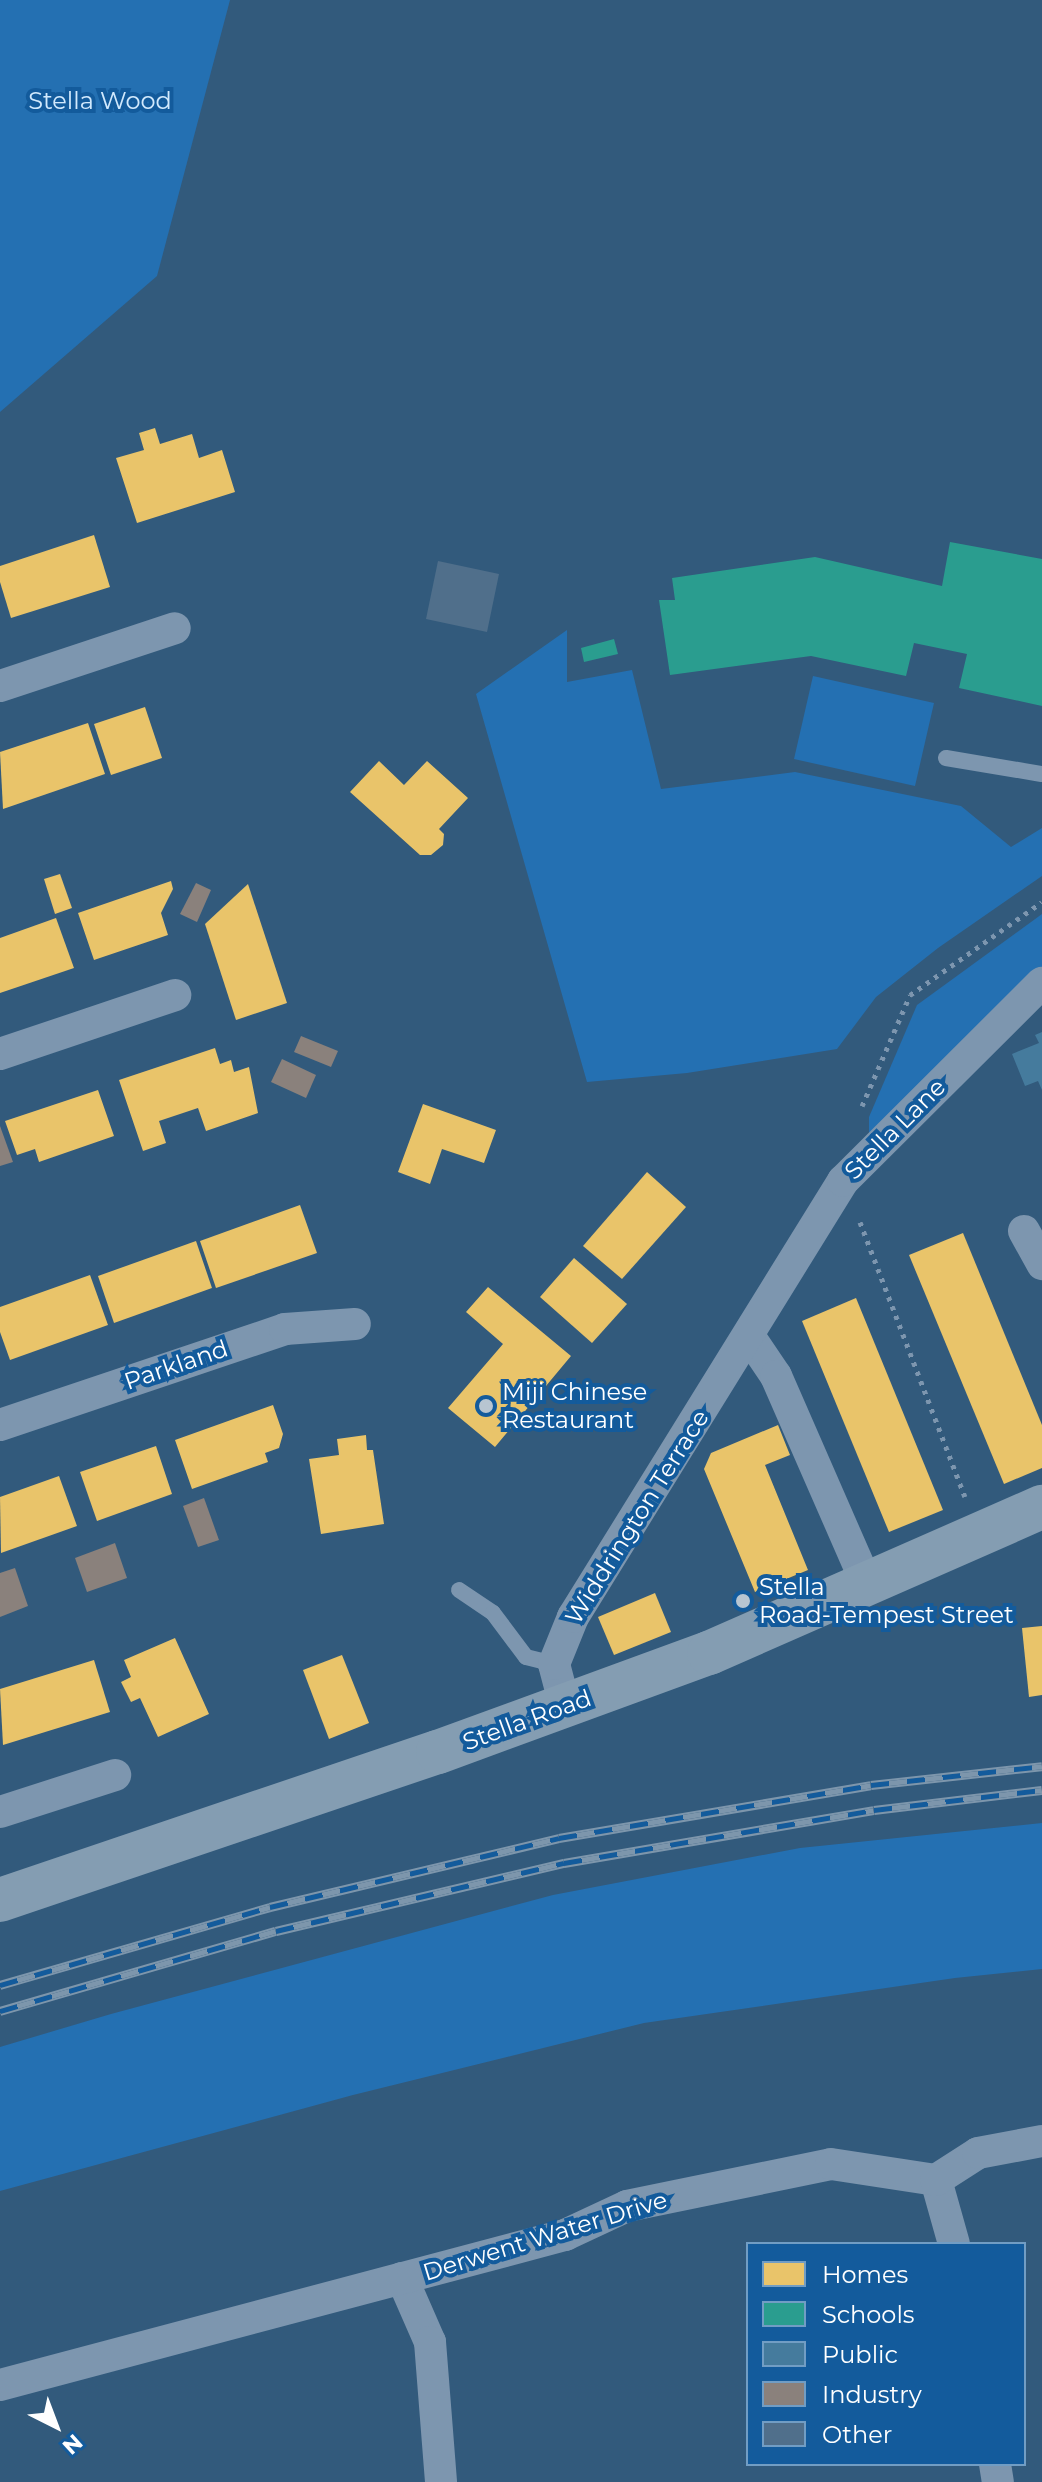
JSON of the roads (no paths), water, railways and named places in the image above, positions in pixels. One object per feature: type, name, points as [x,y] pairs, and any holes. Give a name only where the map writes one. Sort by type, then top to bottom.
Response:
[{"type":"main road","name":"Stella Road","points":[[0,1900],[565,1706],[709,1653],[1042,1507]]},
{"type":"street","points":[[0,686],[175,628]]},
{"type":"street","name":"Stella Lane","points":[[749,1336],[843,1181],[1042,983]]},
{"type":"street","points":[[0,1054],[175,995]]},
{"type":"street","points":[[1024,1231],[1042,1264]]},
{"type":"street","name":"Parkland","points":[[0,1425],[285,1329],[355,1324]]},
{"type":"street","points":[[749,1336],[776,1376],[867,1584]]},
{"type":"street","name":"Widdrington Terrace","points":[[554,1664],[573,1617],[749,1336]]},
{"type":"street","points":[[554,1664],[565,1706]]},
{"type":"street","points":[[0,1812],[115,1775]]},
{"type":"street","points":[[953,2242],[936,2180],[978,2153],[1042,2141]]},
{"type":"street","name":"Derwent Water Drive","points":[[0,2385],[565,2235],[627,2206],[831,2164],[936,2180]]},
{"type":"street","points":[[402,2278],[430,2342],[441,2482]]},
{"type":"lane","points":[[946,758],[1042,774]]},
{"type":"lane","points":[[459,1590],[493,1613],[526,1657],[554,1664]]},
{"type":"railway","points":[[0,1985],[270,1907],[559,1838],[871,1785],[1042,1766]]},
{"type":"railway","points":[[0,2011],[276,1931],[564,1863],[874,1810],[1042,1790]]},
{"type":"place","name":"Miji Chinese Restaurant","points":[[486,1406]]},
{"type":"place","name":"Stella Road-Tempest Street","points":[[743,1601]]},
{"type":"park label","name":"Stella Wood","points":[[100,101]]}]
